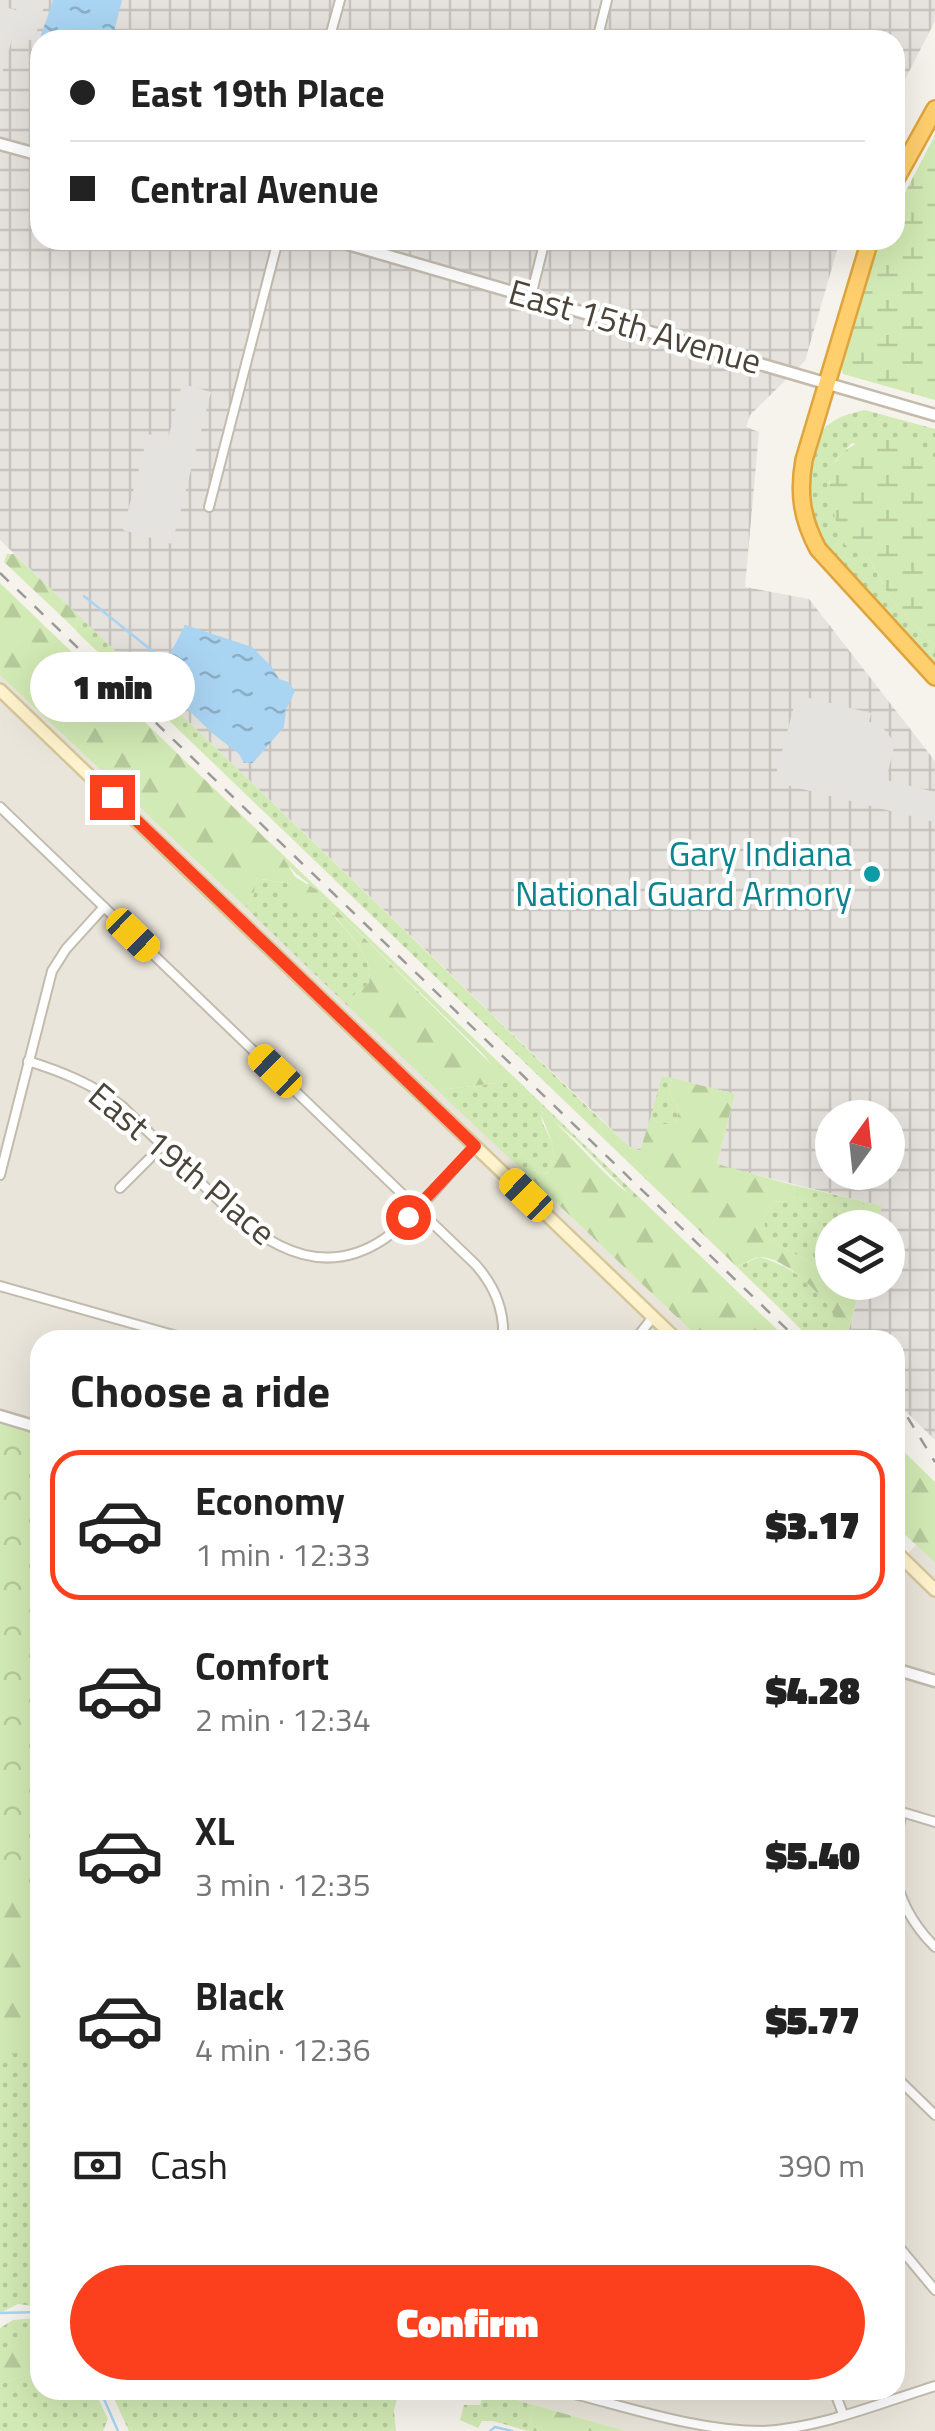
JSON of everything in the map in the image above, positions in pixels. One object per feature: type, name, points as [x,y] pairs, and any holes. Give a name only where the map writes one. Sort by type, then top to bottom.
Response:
[{"type":"highway","points":[[905,163],[935,109]]},
{"type":"highway","points":[[867,250],[800,482],[801,505],[818,550],[935,677]]},
{"type":"main road","points":[[0,690],[667,1330]]},
{"type":"main road","points":[[905,1561],[935,1590]]},
{"type":"street","points":[[332,30],[340,0]]},
{"type":"street","points":[[600,30],[607,0]]},
{"type":"street","points":[[0,144],[30,152]]},
{"type":"street","points":[[209,506],[275,250]]},
{"type":"street","name":"East 15th Avenue","points":[[369,250],[935,416]]},
{"type":"street","points":[[531,296],[542,250]]},
{"type":"street","points":[[0,807],[482,1272],[502,1310],[503,1330]]},
{"type":"street","points":[[0,1175],[54,966],[104,907]]},
{"type":"street","name":"East 19th Place","points":[[28,1061],[78,1078],[102,1092],[244,1224],[274,1244],[304,1254],[334,1257],[361,1251],[384,1239],[475,1146]]},
{"type":"street","points":[[120,1188],[163,1145]]},
{"type":"street","points":[[0,1286],[156,1330]]},
{"type":"street","points":[[643,1330],[653,1317]]},
{"type":"street","points":[[0,1416],[30,1425]]},
{"type":"street","points":[[905,1672],[935,1680]]},
{"type":"street","points":[[905,1813],[935,1822]]},
{"type":"street","points":[[905,1908],[935,1947]]},
{"type":"street","points":[[905,2086],[935,2115]]},
{"type":"street","points":[[905,2254],[935,2290]]},
{"type":"street","points":[[905,2395],[935,2386]]},
{"type":"street","points":[[603,2400],[732,2430],[782,2428],[889,2400]]},
{"type":"street","points":[[838,2400],[843,2414]]},
{"type":"shaded area","points":[[0,0],[935,0],[935,21],[905,80],[905,30],[30,30],[30,250],[837,250],[805,361],[750,415],[746,427],[759,432],[745,587],[809,599],[935,761],[935,1440],[905,1411],[905,1330],[849,1330],[857,1300],[905,1300],[905,1210],[881,1210],[882,1206],[818,1190],[905,1190],[905,1100],[815,1100],[815,1189],[717,1165],[735,1094],[663,1076],[641,1151],[630,1147],[0,540]]},
{"type":"shaded area","points":[[19,0],[46,0],[37,30],[30,30],[30,40],[13,36],[0,80],[0,6],[16,10]]},
{"type":"shaded area","points":[[182,384],[211,392],[172,544],[123,530],[148,434],[168,439]]},
{"type":"shaded area","points":[[0,675],[690,1330],[30,1330],[30,1432],[0,1424]]},
{"type":"shaded area","points":[[797,695],[871,713],[869,722],[880,724],[895,743],[886,780],[935,792],[935,822],[778,783],[776,774]]},
{"type":"shaded area","points":[[916,1545],[935,1563],[935,2431],[626,2431],[517,2400],[905,2400],[905,1557]]},
{"type":"green space","points":[[935,135],[935,400],[843,374],[840,360],[875,250],[905,250],[905,193]]},
{"type":"green space","points":[[865,410],[935,429],[935,463],[852,443],[836,460],[829,483],[890,598],[935,646],[935,665],[834,558],[812,508],[811,481],[821,434],[837,419]]},
{"type":"green space","points":[[872,438],[912,445],[935,463],[935,646],[890,598],[869,558],[845,545],[833,512],[833,467],[853,445]]},
{"type":"green space","points":[[7,554],[14,554],[78,615],[76,630],[4,562]]},
{"type":"green space","points":[[0,583],[253,826],[295,877],[317,890],[321,899],[302,910],[293,902],[291,884],[256,878],[253,898],[245,907],[0,675]]},
{"type":"green space","points":[[78,615],[601,1120],[603,1138],[76,631]]},
{"type":"green space","points":[[253,826],[644,1202],[632,1197],[575,1139],[541,1111],[553,1144],[551,1170],[526,1174],[437,1090],[506,1082],[482,1053],[334,908],[332,913],[358,945],[369,972],[369,983],[354,995],[350,1008],[245,907],[253,898],[255,878],[291,884],[294,892],[309,883]]},
{"type":"green space","points":[[333,907],[491,1064],[500,1067],[509,1077],[506,1082],[437,1090],[350,1008],[354,995],[369,983],[369,972],[364,954],[332,912]]},
{"type":"green space","points":[[662,1076],[672,1078],[669,1093],[679,1109],[676,1124],[659,1124],[651,1116]]},
{"type":"green space","points":[[672,1078],[735,1094],[717,1164],[793,1185],[802,1206],[796,1210],[787,1201],[771,1202],[764,1218],[765,1237],[815,1265],[815,1291],[770,1259],[759,1257],[737,1267],[603,1138],[599,1126],[601,1120],[630,1147],[640,1151],[651,1116],[659,1124],[676,1124],[679,1109],[669,1093]]},
{"type":"green space","points":[[539,1110],[618,1185],[644,1202],[778,1330],[690,1330],[526,1174],[533,1170],[545,1174],[551,1170],[553,1144]]},
{"type":"green space","points":[[793,1185],[866,1202],[858,1210],[815,1210],[815,1265],[765,1237],[764,1218],[771,1202],[787,1201],[797,1195]]},
{"type":"green space","points":[[866,1202],[882,1206],[881,1210],[858,1210]]},
{"type":"green space","points":[[759,1257],[809,1283],[815,1289],[815,1300],[825,1300],[840,1330],[802,1330],[737,1267]]},
{"type":"green space","points":[[823,1300],[857,1300],[848,1330],[839,1329]]},
{"type":"green space","points":[[0,1424],[30,1432],[30,1898],[0,1889]]},
{"type":"green space","points":[[905,1453],[935,1482],[935,1563],[905,1534]]},
{"type":"green space","points":[[30,1714],[30,2048],[4,2057],[0,2057],[0,1758]]},
{"type":"green space","points":[[30,2048],[30,2306],[18,2304],[0,2313],[0,2057]]},
{"type":"green space","points":[[30,2318],[30,2345],[16,2344],[0,2350],[0,2328],[13,2320]]},
{"type":"green space","points":[[22,2341],[30,2343],[30,2374],[0,2384],[0,2350]]},
{"type":"green space","points":[[30,2374],[30,2400],[99,2400],[108,2419],[103,2431],[0,2431],[0,2384]]},
{"type":"green space","points":[[115,2400],[397,2400],[396,2431],[129,2431]]},
{"type":"green space","points":[[482,2400],[516,2400],[534,2405],[528,2431],[493,2421],[482,2421],[478,2428],[460,2420],[464,2405],[480,2405]]},
{"type":"green space","points":[[534,2405],[626,2431],[528,2431]]},
{"type":"water","points":[[53,0],[122,0],[114,30],[43,30]]},
{"type":"water","points":[[185,625],[252,647],[279,679],[295,691],[286,710],[284,727],[253,763],[244,763],[239,754],[163,685],[162,670]]},
{"type":"waterway","points":[[84,596],[165,665]]},
{"type":"waterway","points":[[0,2313],[30,2312]]},
{"type":"waterway","points":[[104,2400],[118,2431]]},
{"type":"waterway","points":[[490,2431],[495,2427],[512,2431]]},
{"type":"railway","points":[[0,573],[788,1330]]},
{"type":"railway","points":[[905,1413],[935,1462]]},
{"type":"place","name":"Gary Indiana National Guard Armory","points":[[872,874]]},
{"type":"route","points":[[112,797],[475,1146],[408,1217]]}]
